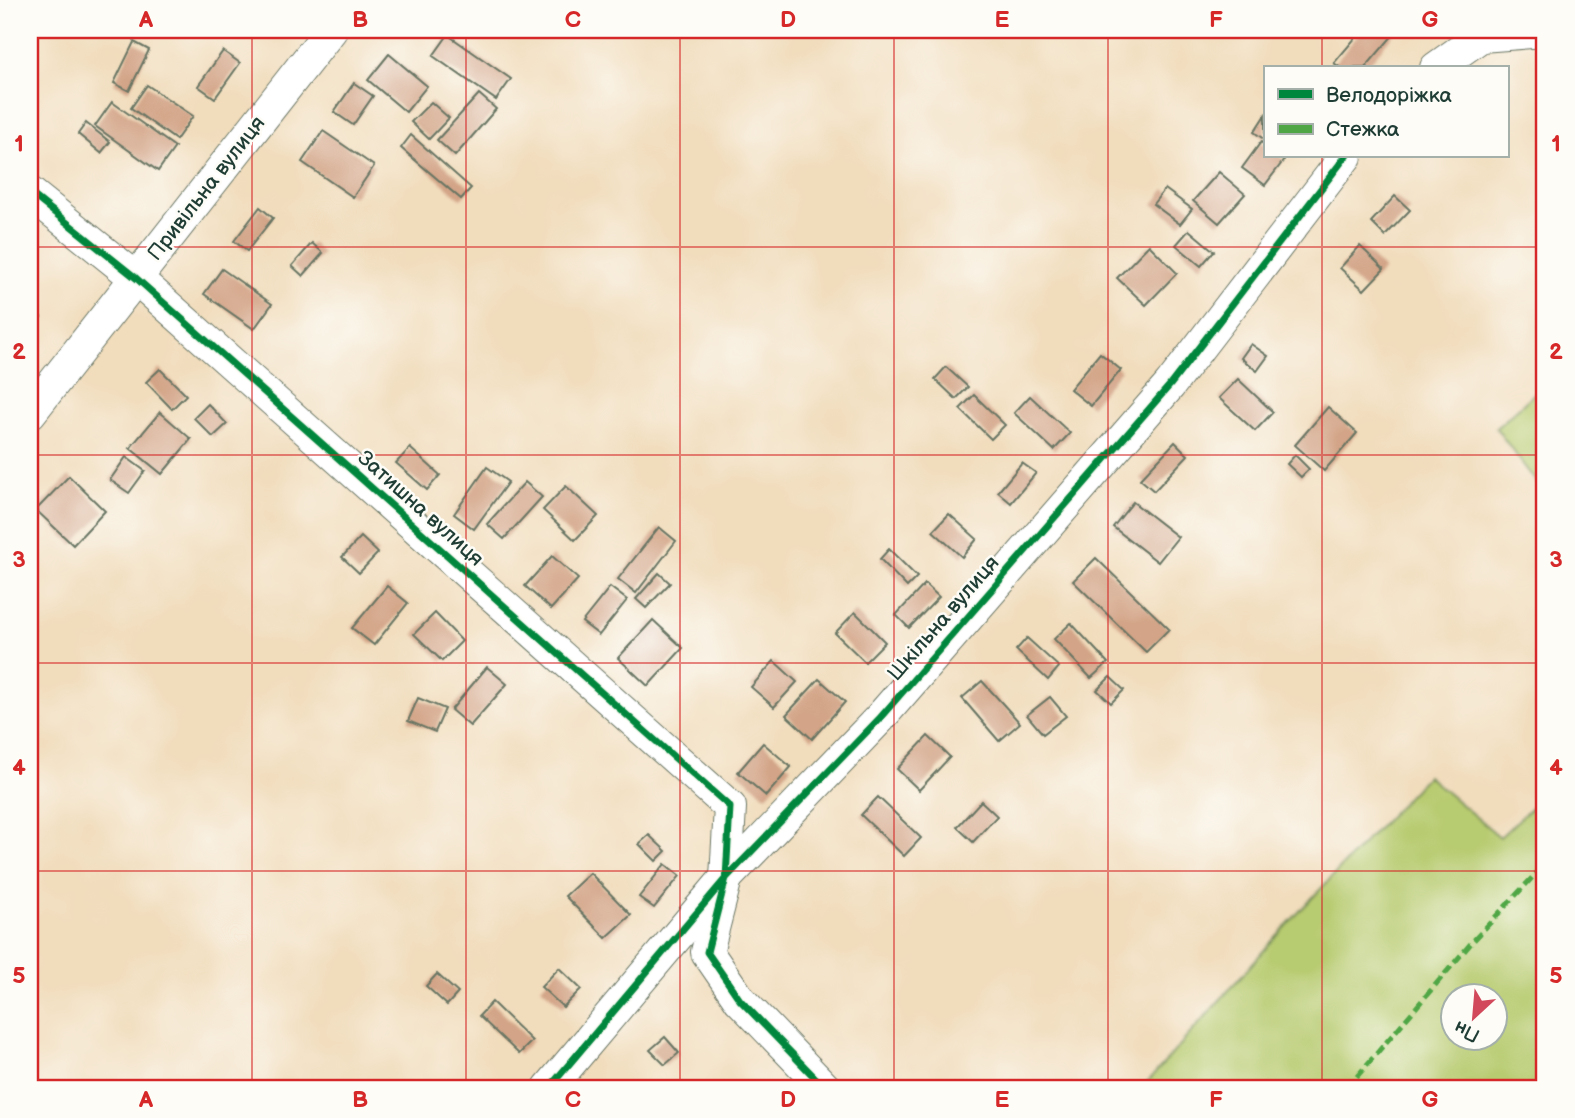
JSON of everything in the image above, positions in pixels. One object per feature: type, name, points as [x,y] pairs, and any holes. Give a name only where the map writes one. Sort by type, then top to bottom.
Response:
[{"type":"street","name":"Привільна вулиця","points":[[30,414],[331,30]]},
{"type":"street","points":[[1439,66],[1482,36],[1545,31]]},
{"type":"street","name":"Шкільна вулиця","points":[[549,1088],[726,878],[879,719],[1170,385],[1344,158]]},
{"type":"street","name":"Затишна вулиця","points":[[30,193],[136,278],[730,807],[726,878]]},
{"type":"street","points":[[726,878],[707,952],[740,1000],[825,1088]]},
{"type":"green space","points":[[1545,384],[1545,494],[1496,428]]},
{"type":"green space","points":[[1427,776],[1500,837],[1545,795],[1545,1088],[1142,1088],[1282,930]]},
{"type":"building","points":[[232,30],[249,30],[241,39]]},
{"type":"building","points":[[1362,30],[1390,30],[1394,34],[1367,66],[1338,66],[1334,63]]},
{"type":"building","points":[[448,35],[511,79],[496,100],[433,56]]},
{"type":"building","points":[[134,42],[149,50],[129,91],[114,83]]},
{"type":"building","points":[[223,51],[240,63],[215,98],[198,86]]},
{"type":"building","points":[[389,54],[427,86],[406,112],[368,80]]},
{"type":"building","points":[[354,83],[373,96],[353,125],[334,112]]},
{"type":"building","points":[[147,85],[193,116],[176,140],[131,108]]},
{"type":"building","points":[[479,94],[496,109],[455,156],[437,140]]},
{"type":"building","points":[[112,102],[175,147],[158,171],[95,126]]},
{"type":"building","points":[[431,102],[449,118],[429,139],[411,122]]},
{"type":"building","points":[[1264,117],[1264,139],[1254,132]]},
{"type":"building","points":[[86,123],[110,142],[101,153],[78,134]]},
{"type":"building","points":[[323,131],[374,166],[353,197],[302,162]]},
{"type":"building","points":[[411,135],[471,188],[461,199],[401,148]]},
{"type":"building","points":[[1261,142],[1264,144],[1264,158],[1284,160],[1265,185],[1242,168]]},
{"type":"building","points":[[1219,172],[1245,194],[1219,223],[1193,201]]},
{"type":"building","points":[[1165,189],[1192,209],[1180,224],[1153,204]]},
{"type":"building","points":[[1395,196],[1410,210],[1385,236],[1371,222]]},
{"type":"building","points":[[260,207],[273,218],[247,251],[234,241]]},
{"type":"building","points":[[1189,230],[1214,251],[1201,266],[1176,245]]},
{"type":"building","points":[[312,243],[323,253],[303,276],[292,266]]},
{"type":"building","points":[[1149,245],[1177,273],[1146,305],[1117,278]]},
{"type":"building","points":[[1360,246],[1384,269],[1364,290],[1340,268]]},
{"type":"building","points":[[30,259],[39,267],[30,279]]},
{"type":"building","points":[[222,269],[272,304],[254,329],[204,294]]},
{"type":"building","points":[[30,307],[41,317],[30,331]]},
{"type":"building","points":[[1251,344],[1268,356],[1257,371],[1241,358]]},
{"type":"building","points":[[1100,353],[1121,370],[1091,406],[1070,389]]},
{"type":"building","points":[[946,367],[968,387],[956,399],[935,379]]},
{"type":"building","points":[[160,369],[186,395],[172,409],[146,382]]},
{"type":"building","points":[[1238,379],[1273,412],[1255,431],[1219,398]]},
{"type":"building","points":[[974,395],[1005,425],[991,439],[960,409]]},
{"type":"building","points":[[1030,396],[1070,433],[1054,450],[1014,413]]},
{"type":"building","points":[[208,404],[227,424],[213,437],[194,418]]},
{"type":"building","points":[[1328,407],[1357,433],[1324,471],[1295,445]]},
{"type":"building","points":[[160,412],[191,439],[162,474],[130,448]]},
{"type":"building","points":[[1175,442],[1188,455],[1154,491],[1140,479]]},
{"type":"building","points":[[410,448],[440,475],[427,490],[396,463]]},
{"type":"building","points":[[1295,455],[1309,469],[1301,477],[1287,464]]},
{"type":"building","points":[[126,457],[145,471],[129,493],[110,480]]},
{"type":"building","points":[[1022,463],[1036,473],[1011,503],[998,492]]},
{"type":"building","points":[[487,467],[508,482],[474,529],[454,514]]},
{"type":"building","points":[[69,476],[105,511],[73,545],[36,510]]},
{"type":"building","points":[[525,482],[542,497],[504,539],[487,524]]},
{"type":"building","points":[[566,486],[598,516],[575,540],[543,510]]},
{"type":"building","points":[[1133,502],[1178,537],[1158,562],[1113,527]]},
{"type":"building","points":[[949,514],[977,539],[962,557],[933,531]]},
{"type":"building","points":[[659,527],[676,541],[636,593],[618,579]]},
{"type":"building","points":[[361,537],[378,553],[359,573],[342,557]]},
{"type":"building","points":[[889,549],[917,577],[907,587],[880,559]]},
{"type":"building","points":[[552,556],[578,579],[551,609],[525,586]]},
{"type":"building","points":[[1096,558],[1169,629],[1146,652],[1073,581]]},
{"type":"building","points":[[659,573],[670,583],[646,608],[636,599]]},
{"type":"building","points":[[925,584],[939,597],[909,628],[896,615]]},
{"type":"building","points":[[387,586],[408,603],[374,645],[352,628]]},
{"type":"building","points":[[610,587],[627,600],[599,635],[582,622]]},
{"type":"building","points":[[855,612],[885,642],[865,662],[835,633]]},
{"type":"building","points":[[435,613],[462,641],[442,661],[414,634]]},
{"type":"building","points":[[653,620],[683,648],[648,686],[618,658]]},
{"type":"building","points":[[1071,623],[1108,663],[1091,678],[1054,639]]},
{"type":"building","points":[[1027,638],[1059,667],[1048,680],[1016,650]]},
{"type":"building","points":[[774,661],[797,682],[774,707],[751,687]]},
{"type":"building","points":[[487,667],[507,684],[470,726],[451,710]]},
{"type":"building","points":[[1110,677],[1124,690],[1111,703],[1097,690]]},
{"type":"building","points":[[819,679],[845,702],[812,739],[786,715]]},
{"type":"building","points":[[982,681],[1020,723],[999,741],[962,698]]},
{"type":"building","points":[[1050,697],[1066,716],[1043,734],[1027,715]]},
{"type":"building","points":[[418,698],[445,709],[435,732],[408,721]]},
{"type":"building","points":[[928,736],[950,757],[919,790],[897,769]]},
{"type":"building","points":[[763,743],[791,767],[766,796],[738,772]]},
{"type":"building","points":[[878,797],[921,838],[904,856],[861,815]]},
{"type":"building","points":[[981,801],[997,816],[973,842],[957,827]]},
{"type":"building","points":[[649,835],[666,851],[656,861],[639,844]]},
{"type":"building","points":[[665,864],[680,876],[654,908],[639,897]]},
{"type":"building","points":[[590,873],[631,915],[606,938],[565,896]]},
{"type":"building","points":[[559,968],[581,989],[563,1007],[541,987]]},
{"type":"building","points":[[437,974],[458,993],[447,1005],[426,986]]},
{"type":"building","points":[[492,1002],[532,1041],[519,1054],[479,1016]]},
{"type":"building","points":[[665,1037],[679,1053],[665,1065],[650,1050]]},
{"type":"marked path","points":[[1347,1088],[1473,941],[1545,864]]},
{"type":"cycle path","points":[[549,1088],[726,878],[879,719],[1170,385],[1344,158]]},
{"type":"cycle path","points":[[30,193],[136,278],[730,807],[726,878],[707,952],[740,1000],[825,1088]]}]
